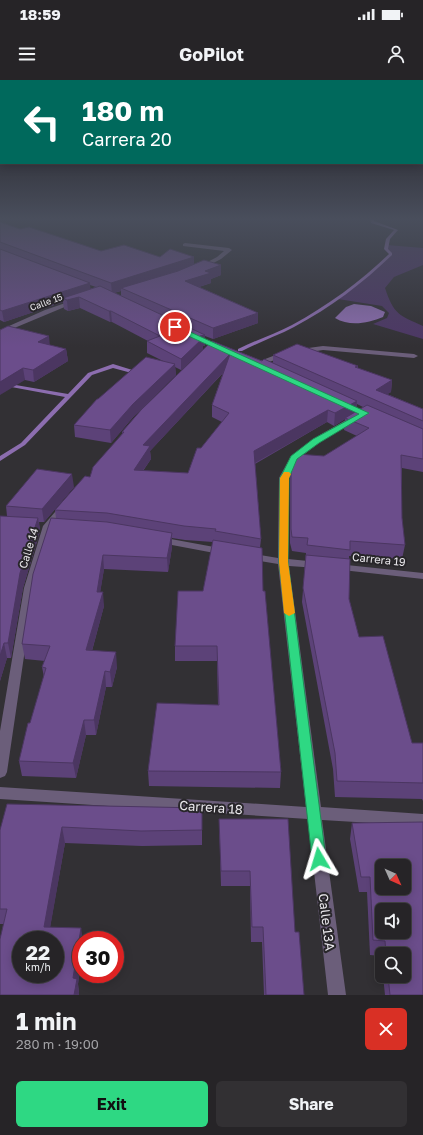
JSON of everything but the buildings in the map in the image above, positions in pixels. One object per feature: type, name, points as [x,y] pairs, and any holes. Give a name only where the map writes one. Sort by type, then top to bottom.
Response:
[{"type":"street","points":[[191,271],[211,262]]},
{"type":"street","name":"Calle 15","points":[[2,329],[85,298]]},
{"type":"street","points":[[256,364],[294,351],[316,348],[414,356]]},
{"type":"street","name":"Calle 13A","points":[[337,995],[313,814],[283,562],[284,478],[294,458],[316,441],[365,413]]},
{"type":"street","name":"Calle 14","points":[[0,772],[29,588],[44,526],[73,496]]},
{"type":"street","points":[[44,526],[63,527]]},
{"type":"street","name":"Carrera 19","points":[[152,539],[283,562],[423,576]]},
{"type":"street","name":"Carrera 18","points":[[0,793],[423,820]]},
{"type":"shaded area","points":[[383,262],[423,262],[423,265],[394,277],[385,288],[391,304],[398,313],[423,326],[423,339],[373,324],[387,318],[389,313],[382,306],[338,299]]},
{"type":"shaded area","points":[[354,304],[371,306],[385,312],[383,317],[359,323],[341,321],[335,318],[346,307]]},
{"type":"waterway","points":[[240,350],[287,329],[319,310],[369,275],[383,262]]},
{"type":"waterway","points":[[0,459],[23,444],[90,374],[113,366],[139,373]]},
{"type":"waterway","points":[[6,384],[68,396]]},
{"type":"slow traffic","points":[[286,474],[284,478],[283,562],[289,613]]},
{"type":"route","points":[[175,327],[365,413],[316,441],[294,458],[284,478],[283,562],[319,859]]}]
